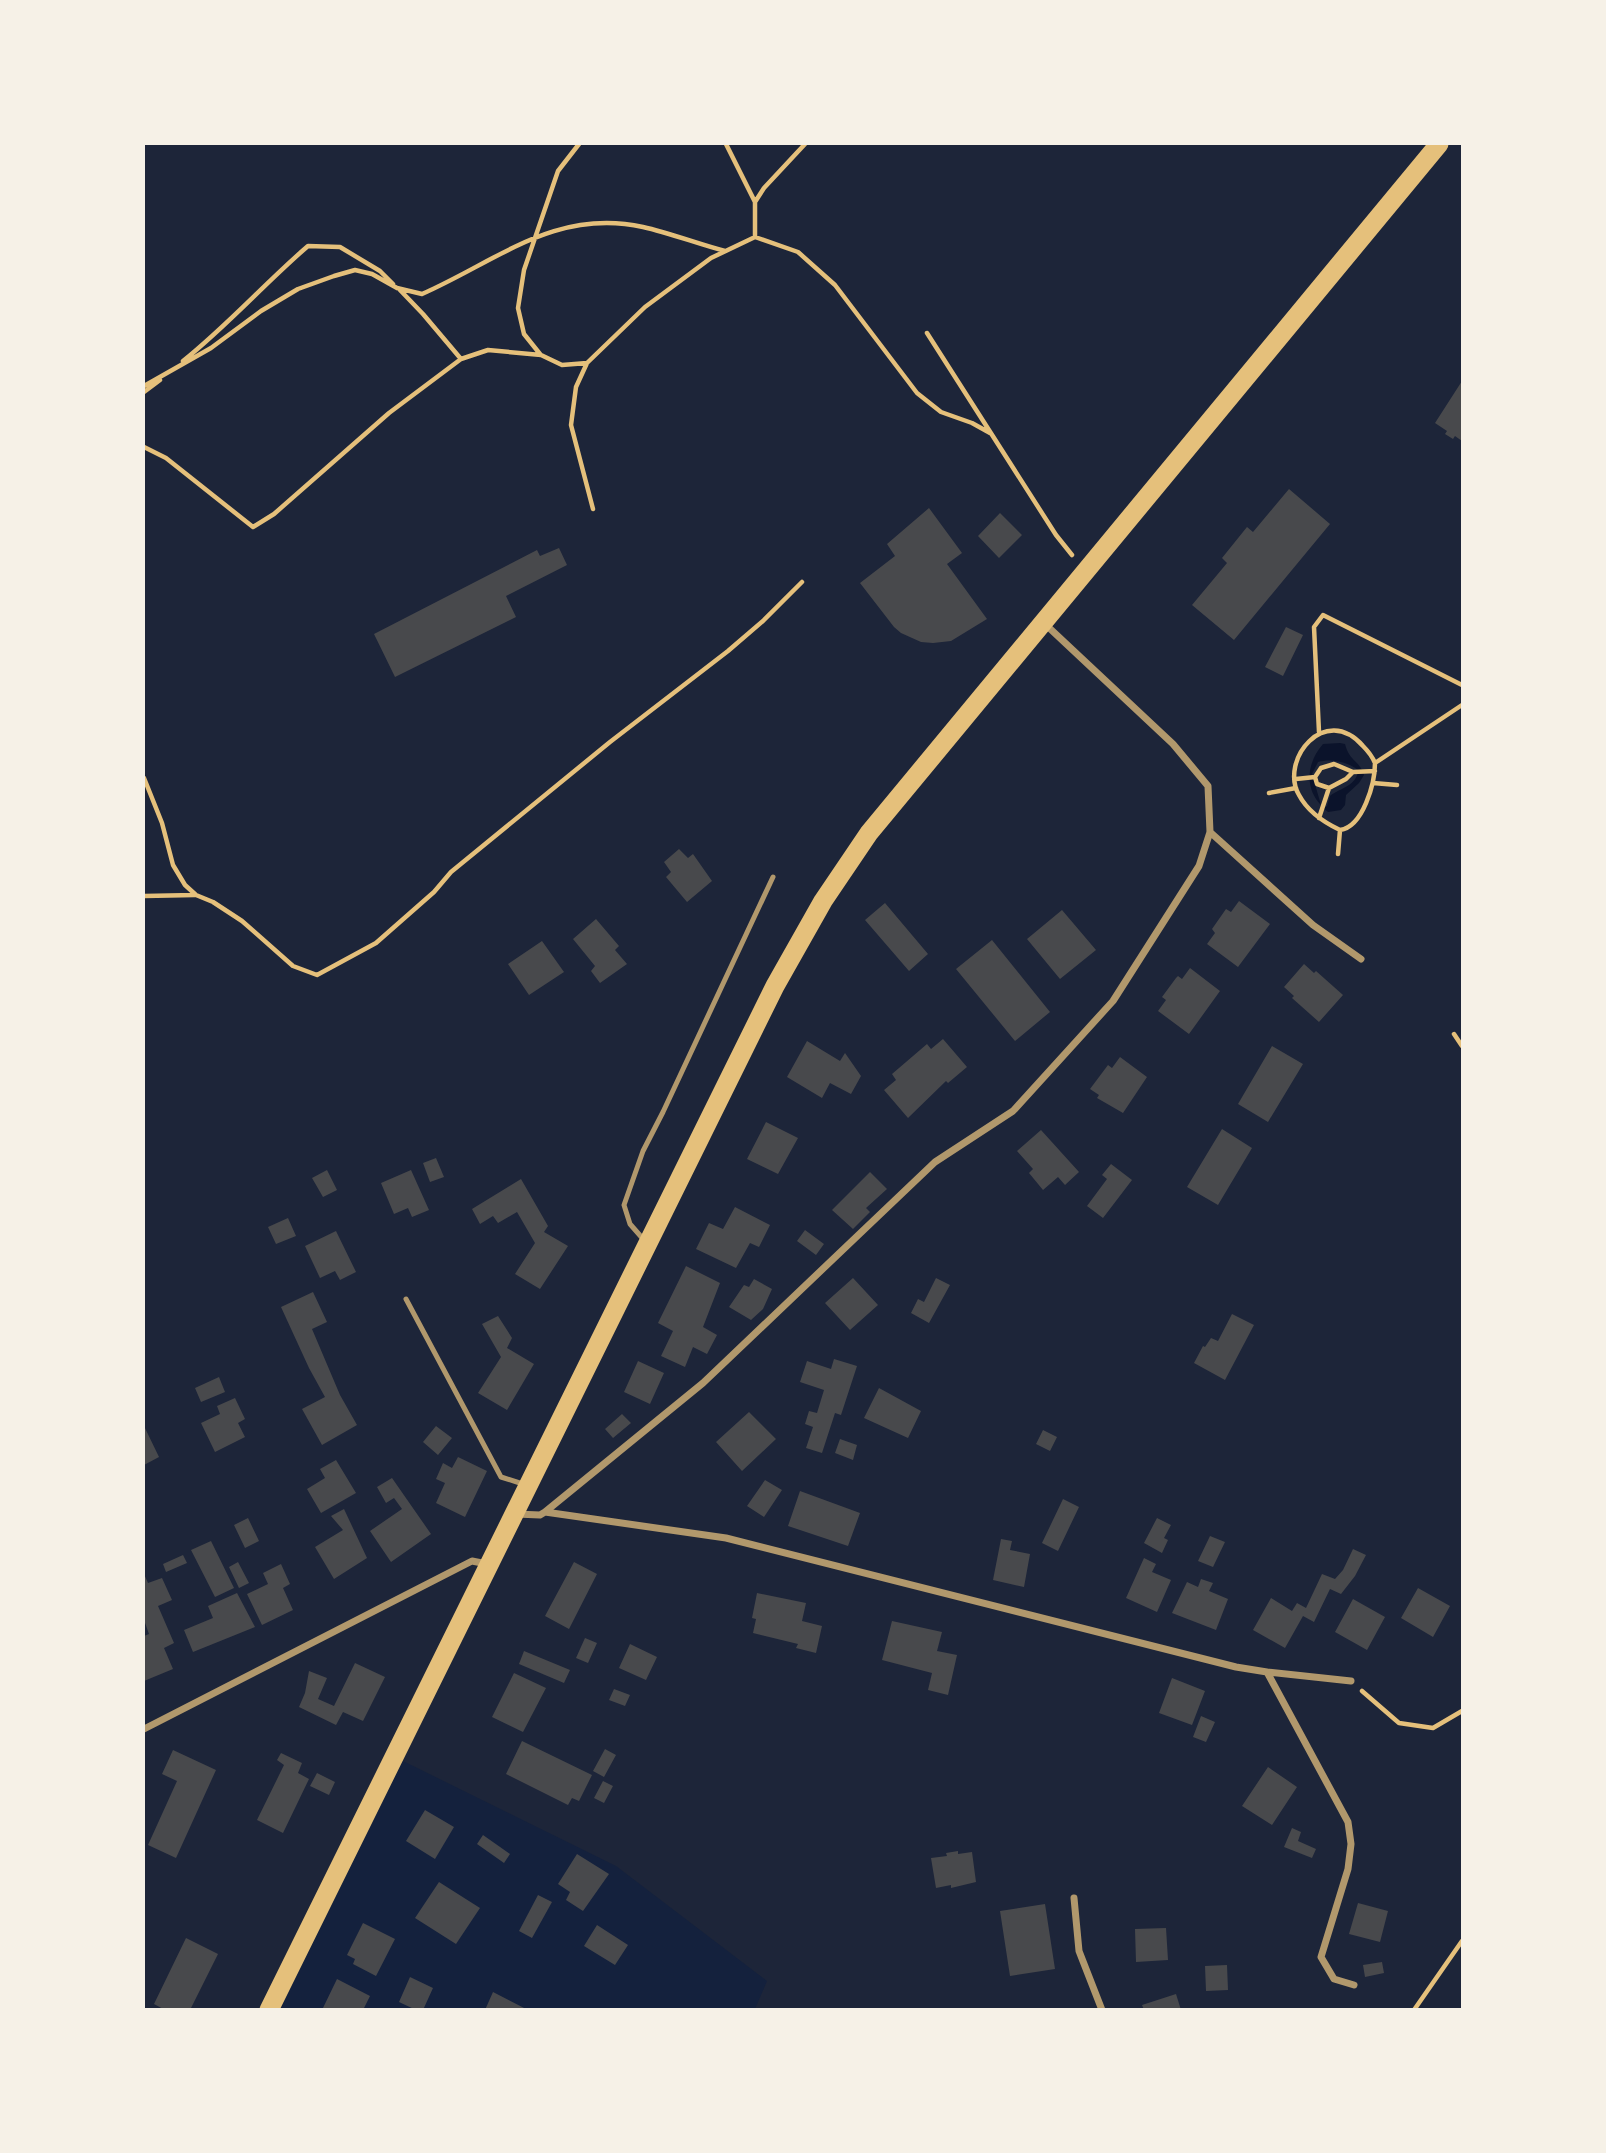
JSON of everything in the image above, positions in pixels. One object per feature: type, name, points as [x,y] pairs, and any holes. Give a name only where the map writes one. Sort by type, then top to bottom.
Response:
[{"type":"highway","points":[[269,2010],[775,986],[823,901],[869,833],[1439,144]]},
{"type":"street","points":[[515,1514],[540,1515],[545,1512],[703,1383],[935,1162],[1013,1111],[1112,1001],[1199,866],[1210,832],[1208,786],[1173,744],[1042,621]]},
{"type":"street","points":[[1210,832],[1312,925],[1361,959]]},
{"type":"street","points":[[545,1512],[726,1538],[1223,1663],[1268,1672],[1352,1681]]},
{"type":"street","points":[[144,1729],[472,1561],[488,1564]]},
{"type":"street","points":[[1268,1672],[1348,1822],[1351,1844],[1348,1869],[1321,1957],[1334,1979],[1354,1984]]},
{"type":"street","points":[[1073,1898],[1079,1951],[1102,2010]]},
{"type":"lane","points":[[648,1245],[630,1224],[624,1205],[643,1151],[773,877]]},
{"type":"lane","points":[[406,1298],[500,1477],[529,1486]]},
{"type":"path","points":[[541,355],[524,334],[518,308],[524,270],[558,171],[579,144]]},
{"type":"path","points":[[726,144],[755,202],[755,237]]},
{"type":"path","points":[[755,202],[764,188],[805,144]]},
{"type":"path","points":[[144,386],[211,348],[261,311],[298,289],[355,270],[372,274],[397,288],[422,294],[544,233],[587,223],[641,227],[726,251]]},
{"type":"path","points":[[593,509],[570,425],[576,387],[587,363],[645,307],[710,258],[755,237],[798,252],[835,285],[917,393],[941,412],[972,423],[990,433]]},
{"type":"path","points":[[144,392],[215,336],[268,280],[308,246],[340,247],[380,271],[424,314],[461,359]]},
{"type":"path","points":[[927,333],[1056,535],[1084,571]]},
{"type":"path","points":[[144,447],[166,458],[253,527],[275,514],[389,414],[461,359],[488,350],[541,355],[562,365],[587,363]]},
{"type":"path","points":[[144,778],[158,810],[173,865],[185,885],[196,895],[213,902],[242,921],[293,966],[317,975],[376,943],[434,892],[451,872],[610,741],[728,651],[802,582]]},
{"type":"path","points":[[1319,732],[1314,627],[1323,615],[1462,685]]},
{"type":"path","points":[[1375,763],[1462,705]]},
{"type":"path","points":[[1319,732],[1347,732],[1357,739],[1375,763],[1373,783],[1354,823],[1345,830],[1319,818],[1304,803],[1296,788],[1295,766],[1310,740],[1319,732]]},
{"type":"path","points":[[1296,779],[1315,777],[1321,768],[1334,764],[1353,772],[1375,771]]},
{"type":"path","points":[[1319,818],[1329,788],[1353,772]]},
{"type":"path","points":[[1315,777],[1317,784],[1329,788]]},
{"type":"path","points":[[1373,783],[1397,785]]},
{"type":"path","points":[[1269,793],[1296,788]]},
{"type":"path","points":[[1338,853],[1340,830]]},
{"type":"path","points":[[144,896],[196,895]]},
{"type":"path","points":[[1454,1034],[1462,1046]]},
{"type":"path","points":[[1352,1681],[1398,1723],[1433,1728],[1462,1711]]},
{"type":"path","points":[[1414,2010],[1462,1941]]},
{"type":"shaded area","points":[[144,144],[1462,144],[1462,2009],[755,2009],[767,1981],[616,1866],[403,1761],[259,2009],[144,2010]]},
{"type":"shaded area","points":[[1323,744],[1345,744],[1364,775],[1346,795],[1345,805],[1341,810],[1328,812],[1323,808],[1327,806],[1330,796],[1355,780],[1358,770],[1339,762],[1318,762],[1312,774],[1321,805],[1312,791],[1311,767]]},
{"type":"building","points":[[1462,381],[1462,441],[1445,434],[1447,431],[1435,423]]},
{"type":"building","points":[[1289,489],[1330,524],[1234,640],[1192,605],[1227,563],[1222,558],[1247,527],[1253,532]]},
{"type":"building","points":[[929,508],[962,553],[947,564],[987,619],[951,641],[933,643],[921,642],[901,633],[860,583],[895,556],[887,544]]},
{"type":"building","points":[[1000,513],[1022,535],[999,558],[978,536]]},
{"type":"building","points":[[559,548],[567,565],[506,596],[516,617],[395,677],[374,634],[537,550],[540,556]]},
{"type":"building","points":[[1286,627],[1303,635],[1283,676],[1265,667]]},
{"type":"building","points":[[679,849],[688,858],[693,854],[712,881],[687,902],[666,877],[671,872],[664,862]]},
{"type":"building","points":[[1239,901],[1270,924],[1238,967],[1207,944],[1215,933],[1212,929],[1226,909],[1231,912]]},
{"type":"building","points":[[885,903],[928,954],[909,971],[865,920]]},
{"type":"building","points":[[1062,910],[1096,950],[1060,979],[1027,939]]},
{"type":"building","points":[[596,919],[619,946],[615,950],[627,964],[600,983],[591,971],[595,966],[573,939]]},
{"type":"building","points":[[992,940],[1050,1012],[1015,1041],[956,969]]},
{"type":"building","points":[[542,941],[564,972],[529,995],[508,964]]},
{"type":"building","points":[[1304,964],[1343,995],[1319,1022],[1292,998],[1294,996],[1284,987]]},
{"type":"building","points":[[1190,968],[1220,991],[1189,1034],[1158,1011],[1166,1000],[1162,997],[1176,978],[1178,976],[1182,979]]},
{"type":"building","points":[[943,1039],[967,1067],[948,1083],[946,1081],[908,1118],[884,1090],[896,1080],[892,1074],[927,1044],[931,1049]]},
{"type":"building","points":[[807,1041],[840,1061],[845,1053],[861,1076],[851,1094],[830,1083],[822,1098],[787,1077]]},
{"type":"building","points":[[1272,1046],[1303,1064],[1268,1122],[1238,1104]]},
{"type":"building","points":[[1120,1057],[1147,1077],[1123,1113],[1097,1098],[1099,1095],[1090,1089],[1108,1065],[1112,1068]]},
{"type":"building","points":[[766,1122],[798,1138],[778,1174],[747,1159]]},
{"type":"building","points":[[1222,1129],[1252,1148],[1218,1205],[1187,1187]]},
{"type":"building","points":[[1041,1130],[1079,1172],[1065,1185],[1058,1177],[1043,1190],[1029,1173],[1033,1169],[1017,1151]]},
{"type":"building","points":[[436,1158],[444,1177],[430,1182],[423,1163]]},
{"type":"building","points":[[1111,1164],[1132,1180],[1103,1218],[1087,1206],[1107,1179],[1102,1175]]},
{"type":"building","points":[[327,1170],[337,1190],[323,1197],[312,1178]]},
{"type":"building","points":[[411,1170],[429,1210],[412,1217],[408,1208],[394,1214],[381,1183]]},
{"type":"building","points":[[870,1172],[887,1189],[866,1208],[870,1212],[853,1229],[832,1210]]},
{"type":"building","points":[[521,1179],[548,1226],[544,1232],[568,1246],[540,1289],[515,1274],[535,1243],[517,1212],[498,1223],[493,1216],[480,1224],[472,1209]]},
{"type":"building","points":[[735,1207],[770,1225],[759,1247],[750,1243],[736,1268],[696,1249],[709,1223],[723,1229]]},
{"type":"building","points":[[288,1218],[296,1236],[276,1244],[268,1227]]},
{"type":"building","points":[[805,1230],[824,1244],[816,1255],[797,1241]]},
{"type":"building","points":[[336,1231],[356,1272],[340,1280],[335,1271],[320,1278],[305,1246]]},
{"type":"building","points":[[686,1266],[720,1283],[703,1327],[717,1335],[707,1354],[693,1347],[685,1367],[661,1356],[673,1331],[658,1323]]},
{"type":"building","points":[[853,1278],[878,1305],[850,1330],[825,1303]]},
{"type":"building","points":[[936,1278],[950,1285],[929,1323],[911,1313],[918,1299],[924,1302]]},
{"type":"building","points":[[754,1279],[772,1289],[763,1309],[751,1320],[729,1307],[744,1285],[749,1287]]},
{"type":"building","points":[[313,1292],[327,1322],[312,1329],[340,1395],[357,1425],[322,1445],[302,1409],[325,1397],[281,1307]]},
{"type":"building","points":[[1232,1314],[1254,1325],[1225,1380],[1194,1363],[1203,1346],[1205,1347],[1211,1338],[1218,1341]]},
{"type":"building","points":[[498,1316],[512,1338],[507,1348],[534,1364],[507,1410],[478,1393],[501,1357],[482,1324]]},
{"type":"building","points":[[834,1359],[857,1366],[841,1415],[835,1413],[822,1453],[806,1448],[813,1427],[805,1424],[809,1411],[817,1413],[824,1390],[800,1382],[807,1361],[831,1369]]},
{"type":"building","points":[[638,1361],[664,1373],[650,1404],[624,1392]]},
{"type":"building","points":[[219,1377],[225,1392],[201,1402],[195,1388]]},
{"type":"building","points":[[879,1388],[921,1411],[908,1438],[864,1418]]},
{"type":"building","points":[[235,1398],[245,1419],[238,1423],[245,1437],[215,1452],[201,1423],[220,1414],[217,1406]]},
{"type":"building","points":[[749,1412],[776,1439],[742,1471],[716,1442]]},
{"type":"building","points":[[622,1414],[631,1423],[613,1438],[605,1429]]},
{"type":"building","points":[[144,1426],[159,1457],[144,1465]]},
{"type":"building","points":[[436,1426],[452,1438],[438,1455],[423,1442]]},
{"type":"building","points":[[1043,1430],[1057,1437],[1050,1451],[1036,1444]]},
{"type":"building","points":[[840,1439],[857,1445],[853,1460],[835,1453]]},
{"type":"building","points":[[458,1457],[487,1471],[465,1517],[436,1503],[445,1483],[436,1479],[443,1463],[452,1468]]},
{"type":"building","points":[[336,1460],[356,1493],[321,1513],[307,1489],[325,1478],[320,1469]]},
{"type":"building","points":[[392,1478],[431,1534],[391,1562],[370,1531],[402,1509],[394,1498],[386,1503],[377,1487]]},
{"type":"building","points":[[765,1480],[782,1490],[764,1517],[747,1506]]},
{"type":"building","points":[[800,1491],[860,1513],[848,1546],[788,1526]]},
{"type":"building","points":[[1063,1499],[1079,1507],[1058,1551],[1042,1543]]},
{"type":"building","points":[[344,1509],[367,1558],[334,1579],[315,1547],[343,1530],[331,1516]]},
{"type":"building","points":[[248,1518],[259,1541],[245,1548],[234,1525]]},
{"type":"building","points":[[1157,1518],[1171,1525],[1164,1538],[1168,1540],[1162,1553],[1144,1543]]},
{"type":"building","points":[[1210,1536],[1225,1542],[1213,1567],[1198,1561]]},
{"type":"building","points":[[1001,1539],[1012,1541],[1010,1550],[1030,1554],[1024,1587],[993,1580]]},
{"type":"building","points":[[211,1541],[234,1588],[215,1597],[191,1550]]},
{"type":"building","points":[[1353,1549],[1366,1555],[1355,1576],[1341,1594],[1330,1589],[1314,1622],[1303,1616],[1285,1648],[1253,1630],[1271,1598],[1292,1611],[1297,1603],[1306,1608],[1322,1574],[1335,1579],[1343,1570]]},
{"type":"building","points":[[183,1555],[187,1563],[166,1572],[163,1564]]},
{"type":"building","points":[[1144,1558],[1156,1564],[1152,1572],[1171,1580],[1157,1612],[1126,1598]]},
{"type":"building","points":[[238,1562],[249,1583],[239,1588],[229,1567]]},
{"type":"building","points":[[574,1562],[597,1574],[569,1629],[545,1616]]},
{"type":"building","points":[[281,1564],[290,1584],[283,1588],[293,1610],[262,1625],[247,1594],[268,1584],[263,1573]]},
{"type":"building","points":[[144,1574],[148,1583],[162,1578],[172,1600],[158,1606],[174,1643],[164,1648],[173,1669],[144,1681],[144,1636],[149,1634],[144,1620]]},
{"type":"building","points":[[1201,1579],[1213,1583],[1209,1591],[1228,1599],[1216,1630],[1172,1613],[1187,1582],[1198,1587]]},
{"type":"building","points":[[1418,1588],[1450,1606],[1433,1637],[1401,1618]]},
{"type":"building","points":[[237,1593],[255,1627],[193,1652],[184,1630],[213,1618],[208,1606]]},
{"type":"building","points":[[757,1593],[806,1603],[802,1621],[822,1626],[816,1653],[796,1648],[798,1644],[753,1633],[756,1619],[752,1618]]},
{"type":"building","points":[[1353,1599],[1385,1617],[1367,1650],[1335,1632]]},
{"type":"building","points":[[892,1621],[942,1632],[937,1651],[957,1655],[948,1695],[928,1690],[932,1673],[882,1660]]},
{"type":"building","points":[[585,1638],[597,1643],[588,1663],[576,1658]]},
{"type":"building","points":[[630,1644],[657,1657],[646,1680],[619,1668]]},
{"type":"building","points":[[524,1651],[570,1670],[564,1683],[519,1664]]},
{"type":"building","points":[[355,1663],[385,1677],[363,1721],[343,1712],[336,1725],[299,1707],[309,1671],[327,1678],[318,1699],[334,1706]]},
{"type":"building","points":[[514,1673],[546,1688],[523,1732],[492,1717]]},
{"type":"building","points":[[1172,1678],[1205,1691],[1192,1725],[1159,1713]]},
{"type":"building","points":[[614,1689],[630,1695],[625,1706],[609,1700]]},
{"type":"building","points":[[1201,1716],[1215,1722],[1206,1742],[1193,1737]]},
{"type":"building","points":[[522,1741],[592,1775],[579,1801],[572,1798],[568,1805],[506,1774]]},
{"type":"building","points":[[605,1749],[616,1755],[604,1777],[593,1771]]},
{"type":"building","points":[[173,1750],[216,1770],[176,1858],[148,1845],[177,1781],[162,1774]]},
{"type":"building","points":[[281,1753],[302,1763],[298,1773],[309,1779],[283,1833],[257,1820],[284,1765],[277,1760]]},
{"type":"building","points":[[1268,1767],[1297,1787],[1272,1825],[1242,1806]]},
{"type":"building","points":[[317,1773],[335,1782],[329,1795],[310,1786]]},
{"type":"building","points":[[603,1781],[613,1786],[604,1803],[594,1798]]},
{"type":"building","points":[[425,1810],[454,1827],[435,1859],[406,1841]]},
{"type":"building","points":[[1292,1828],[1301,1832],[1298,1841],[1316,1849],[1312,1858],[1284,1847]]},
{"type":"building","points":[[483,1835],[510,1854],[504,1863],[477,1844]]},
{"type":"building","points":[[958,1851],[958,1854],[972,1852],[976,1882],[951,1888],[951,1885],[936,1888],[931,1858]]},
{"type":"building","points":[[577,1854],[609,1874],[583,1911],[566,1900],[570,1892],[558,1884]]},
{"type":"building","points":[[439,1882],[480,1908],[456,1944],[415,1918]]},
{"type":"building","points":[[538,1895],[552,1902],[532,1938],[519,1931]]},
{"type":"building","points":[[1358,1903],[1388,1911],[1380,1942],[1349,1934]]},
{"type":"building","points":[[1045,1904],[1055,1969],[1010,1976],[1000,1911]]},
{"type":"building","points":[[363,1923],[395,1939],[376,1976],[353,1964],[355,1959],[347,1955]]},
{"type":"building","points":[[597,1925],[628,1945],[615,1965],[584,1946]]},
{"type":"building","points":[[1166,1928],[1168,1960],[1136,1962],[1135,1929]]},
{"type":"building","points":[[186,1938],[218,1954],[190,2010],[165,2010],[154,2004]]},
{"type":"building","points":[[1382,1962],[1384,1973],[1365,1977],[1363,1965]]},
{"type":"building","points":[[1227,1965],[1228,1990],[1206,1991],[1205,1966]]},
{"type":"building","points":[[410,1977],[433,1988],[423,2010],[416,2010],[399,2002]]},
{"type":"building","points":[[337,1979],[370,1996],[363,2010],[322,2010]]},
{"type":"building","points":[[493,1992],[528,2010],[485,2010]]},
{"type":"building","points":[[1176,1994],[1181,2010],[1144,2010],[1142,2005]]}]
